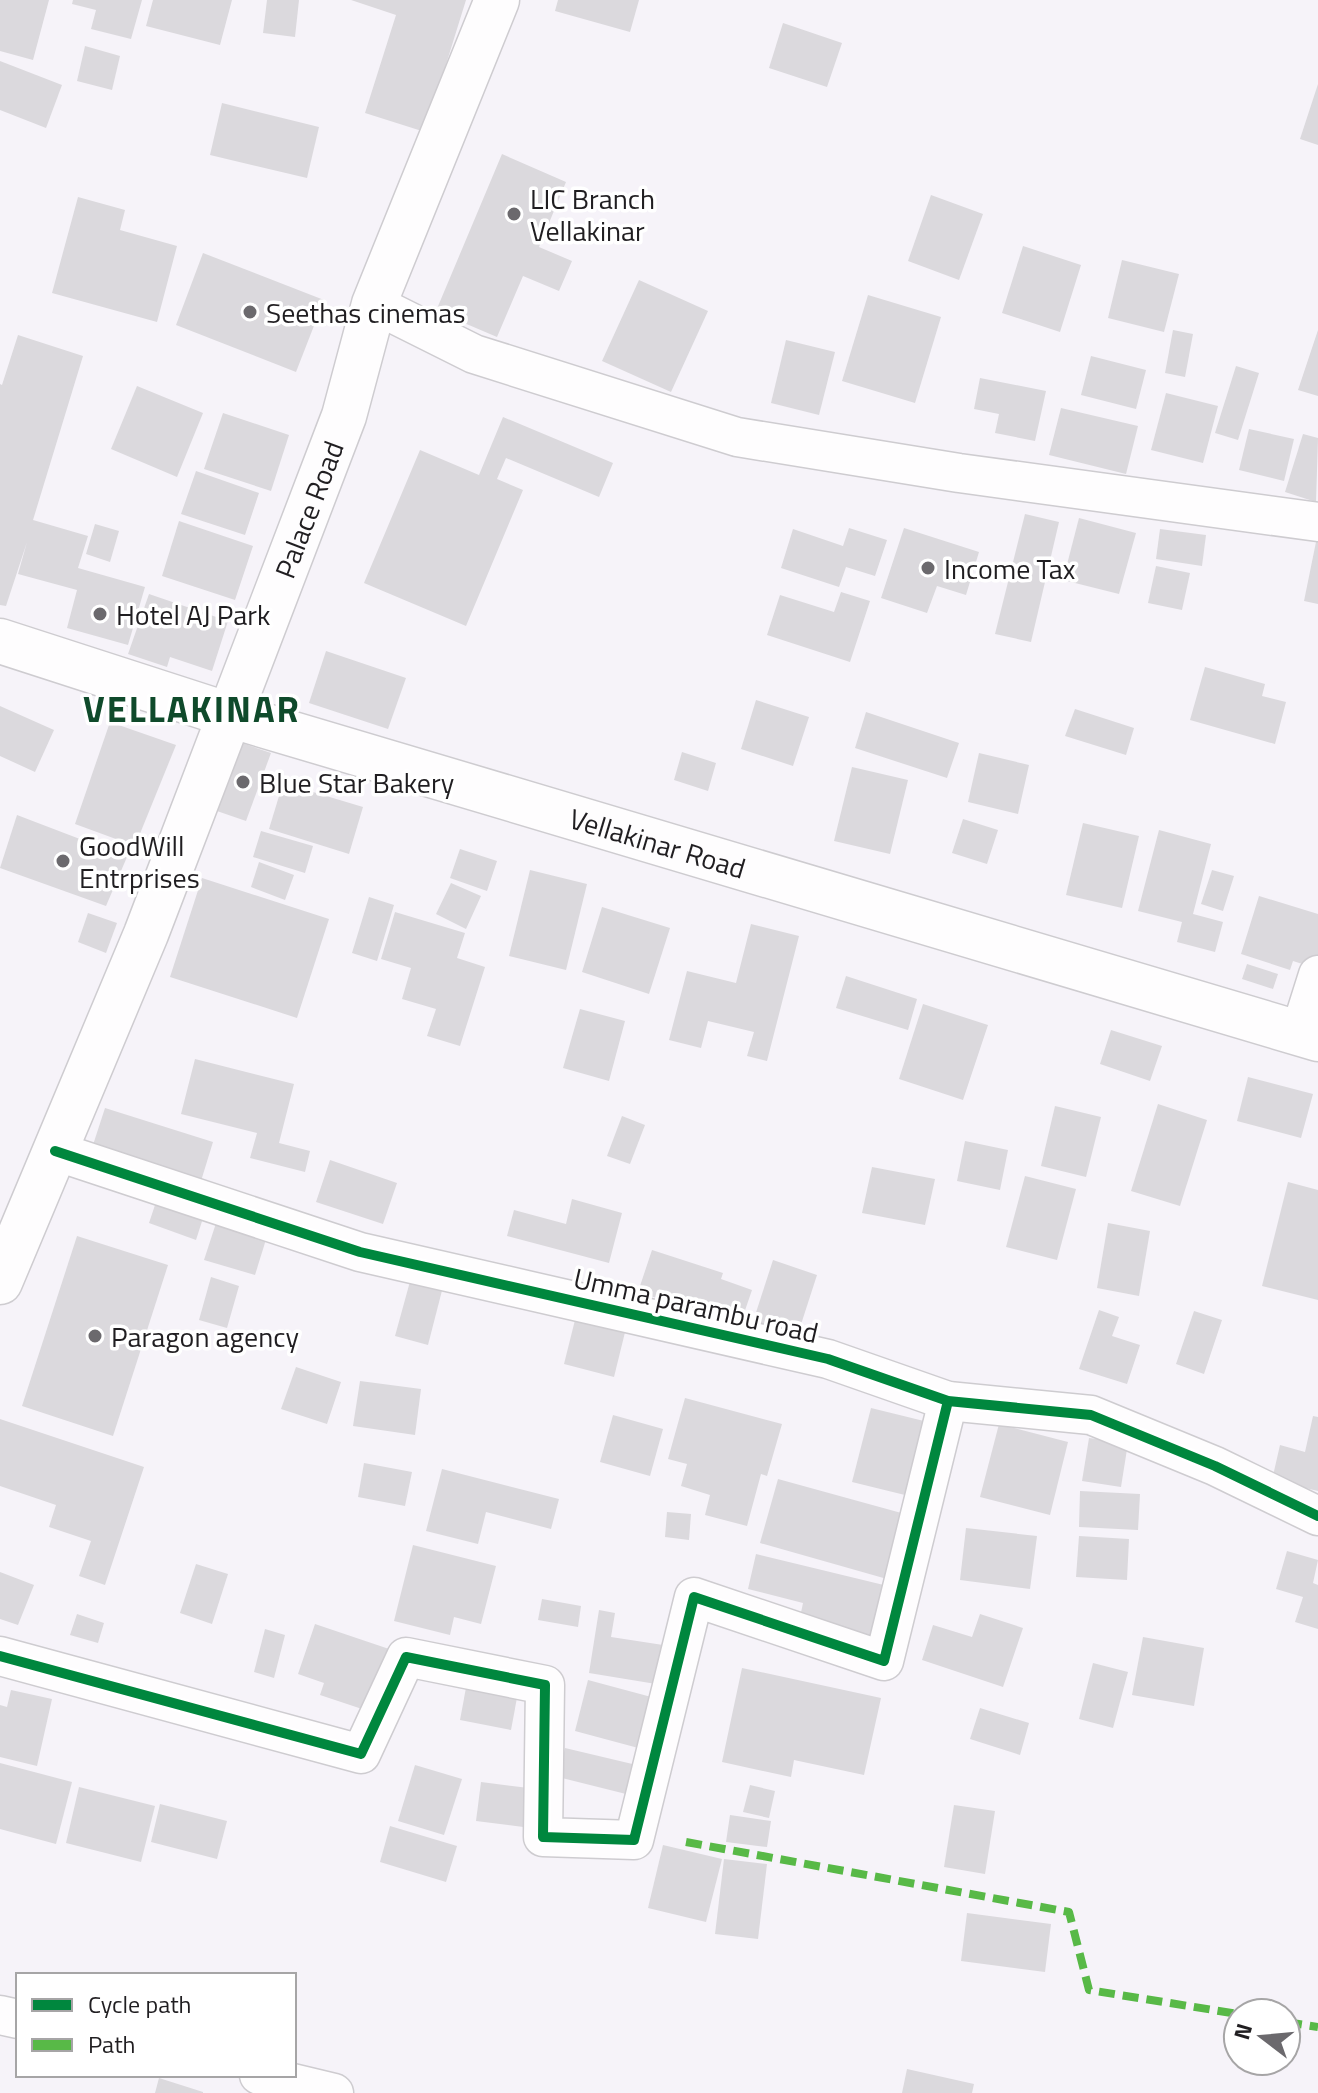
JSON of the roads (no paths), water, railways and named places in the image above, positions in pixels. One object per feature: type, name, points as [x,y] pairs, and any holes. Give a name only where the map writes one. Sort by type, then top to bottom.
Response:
[{"type":"main road","name":"Palace Road","points":[[0,1282],[12,1218],[55,1151],[146,934],[344,416],[374,304],[497,0]]},
{"type":"main road","name":"Vellakinar Road","points":[[0,641],[229,715],[1309,1036]]},
{"type":"street","points":[[374,304],[474,354],[737,437],[959,473],[1318,522]]},
{"type":"street","points":[[1309,1036],[1318,975]]},
{"type":"street","name":"Umma parambu road","points":[[55,1151],[360,1252],[828,1359],[948,1401],[1091,1415],[1215,1466],[1318,1516]]},
{"type":"street","points":[[0,1656],[361,1754],[406,1657],[545,1685],[543,1837],[634,1840],[694,1597],[884,1661],[948,1401]]},
{"type":"street","points":[[267,2077],[334,2093]]},
{"type":"place","name":"LIC Branch Vellakinar","points":[[514,214]]},
{"type":"place","name":"Seethas cinemas","points":[[250,312]]},
{"type":"place","name":"Income Tax","points":[[928,568]]},
{"type":"place","name":"Hotel AJ Park","points":[[100,614]]},
{"type":"place","name":"Blue Star Bakery","points":[[243,782]]},
{"type":"place","name":"GoodWill Entrprises","points":[[63,861]]},
{"type":"place","name":"Paragon agency","points":[[95,1336]]},
{"type":"district","name":"VELLAKINAR","points":[[192,708]]}]
